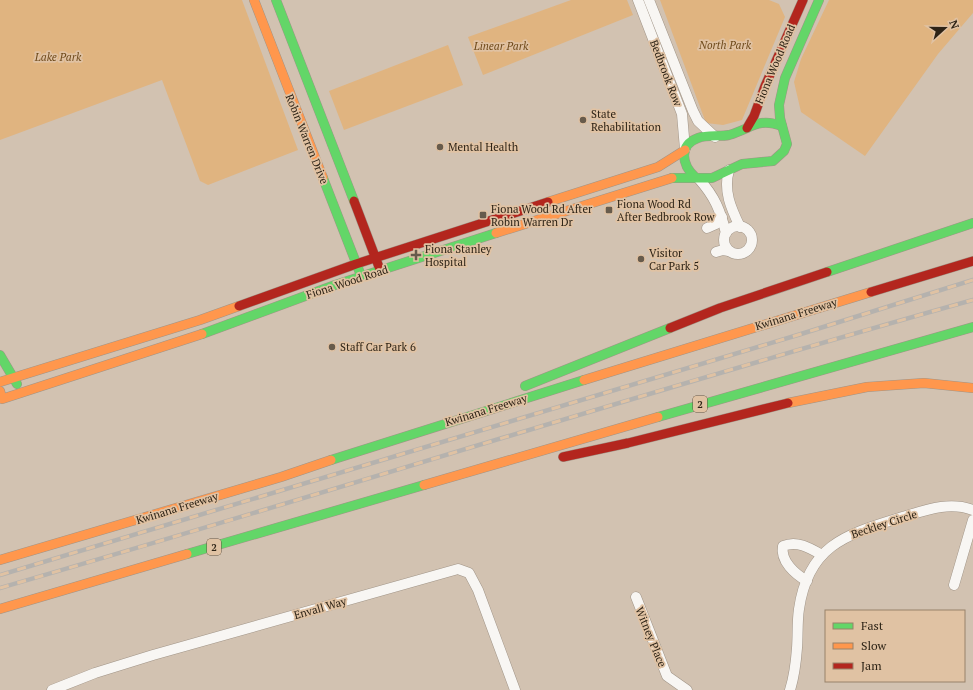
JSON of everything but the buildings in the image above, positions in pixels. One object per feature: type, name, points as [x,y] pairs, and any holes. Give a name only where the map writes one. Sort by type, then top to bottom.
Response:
[{"type":"main road","name":"Robin Warren Drive","points":[[254,0],[279,36],[300,92],[361,277]]},
{"type":"main road","name":"Robin Warren Drive","points":[[276,0],[279,36],[300,92],[376,258],[380,271]]},
{"type":"main road","name":"Fiona Wood Road","points":[[747,128],[754,116],[765,86],[804,0]]},
{"type":"main road","name":"Fiona Wood Road","points":[[1,395],[21,392],[204,333],[361,277],[670,178],[712,178],[742,164],[767,162],[778,158],[784,152],[787,144],[782,126],[779,105],[785,78],[819,0]]},
{"type":"main road","name":"Fiona Wood Road","points":[[0,382],[200,320],[356,264],[658,167],[685,149],[697,138],[728,135],[763,120],[771,121],[782,126]]},
{"type":"main road","points":[[685,149],[684,166],[697,178]]},
{"type":"main road","points":[[515,390],[720,308],[973,223]]},
{"type":"main road","name":"Kwinana Freeway","points":[[0,560],[281,477],[391,440],[806,311],[973,261]]},
{"type":"main road","points":[[200,320],[204,333]]},
{"type":"main road","name":"2","points":[[0,609],[722,398],[973,327]]},
{"type":"main road","points":[[0,356],[14,377],[21,392]]},
{"type":"main road","points":[[551,459],[628,443],[812,397],[867,387],[924,383],[973,388]]},
{"type":"main road","points":[[391,440],[493,399]]},
{"type":"main road","points":[[428,485],[536,462]]},
{"type":"street","name":"Bedbrook Row","points":[[638,0],[682,114],[685,149]]},
{"type":"street","name":"Bedbrook Row","points":[[649,0],[698,121],[715,137]]},
{"type":"street","points":[[728,170],[726,190],[731,209],[740,227]]},
{"type":"street","points":[[697,178],[713,195],[722,218],[726,233],[725,244],[729,251]]},
{"type":"street","points":[[707,228],[716,224],[722,218]]},
{"type":"street","points":[[716,252],[723,250],[739,254],[747,251],[750,246],[750,235],[745,229],[740,227],[732,228],[726,233]]},
{"type":"street","name":"Beckley Circle","points":[[790,690],[797,649],[799,608],[812,568],[822,555],[840,540],[858,531],[924,511],[946,506],[964,507],[973,510]]},
{"type":"street","points":[[954,585],[973,520]]},
{"type":"street","points":[[807,581],[799,576],[787,564],[783,556],[783,546],[787,544],[803,545],[822,555]]},
{"type":"street","name":"Envall Way","points":[[52,690],[95,673],[153,655],[458,569],[469,573],[478,590],[515,690]]},
{"type":"street","name":"Witney Place","points":[[636,597],[666,676],[687,690]]},
{"type":"green space","name":"Lake Park","points":[[0,0],[242,0],[298,150],[208,185],[200,181],[162,80],[0,140]]},
{"type":"green space","name":"Linear Park","points":[[571,0],[627,0],[633,15],[483,75],[468,37]]},
{"type":"green space","name":"North Park","points":[[660,0],[769,0],[779,4],[785,17],[742,120],[723,125],[706,123]]},
{"type":"green space","points":[[829,0],[973,0],[973,13],[938,54],[865,156],[801,112],[794,82],[801,59]]},
{"type":"green space","name":"Linear Park","points":[[448,45],[463,85],[344,130],[329,91]]},
{"type":"railway","points":[[0,575],[801,334],[973,280]]},
{"type":"railway","points":[[0,588],[729,370],[973,300]]},
{"type":"traffic: fast","points":[[276,0],[354,201]]},
{"type":"traffic: fast","points":[[672,178],[712,178],[742,164],[773,161],[784,151],[787,144],[780,118],[779,105],[785,78],[819,0]]},
{"type":"traffic: fast","points":[[695,177],[687,167],[684,156],[687,145],[692,141],[706,136],[721,136],[737,133],[760,123],[782,126]]},
{"type":"traffic: fast","points":[[323,178],[360,273]]},
{"type":"traffic: fast","points":[[827,272],[973,223]]},
{"type":"traffic: fast","points":[[202,334],[335,285],[496,233]]},
{"type":"traffic: fast","points":[[658,417],[973,327]]},
{"type":"traffic: fast","points":[[525,386],[670,328]]},
{"type":"traffic: fast","points":[[0,355],[17,384]]},
{"type":"traffic: fast","points":[[331,460],[584,380]]},
{"type":"traffic: fast","points":[[187,554],[424,485]]},
{"type":"traffic: slow","points":[[254,0],[323,178]]},
{"type":"traffic: slow","points":[[548,202],[658,167],[685,150]]},
{"type":"traffic: slow","points":[[496,233],[672,178]]},
{"type":"traffic: slow","points":[[584,380],[871,292]]},
{"type":"traffic: slow","points":[[0,382],[200,320],[239,306]]},
{"type":"traffic: slow","points":[[0,391],[2,399],[202,334]]},
{"type":"traffic: slow","points":[[788,403],[867,387],[924,383],[973,388]]},
{"type":"traffic: slow","points":[[424,485],[658,417]]},
{"type":"traffic: slow","points":[[0,560],[281,477],[331,460]]},
{"type":"traffic: slow","points":[[0,609],[187,554]]},
{"type":"traffic: jam","points":[[747,128],[754,116],[765,86],[803,0]]},
{"type":"traffic: jam","points":[[354,201],[379,267]]},
{"type":"traffic: jam","points":[[239,306],[356,264],[548,202]]},
{"type":"traffic: jam","points":[[871,292],[973,261]]},
{"type":"traffic: jam","points":[[670,328],[720,308],[827,272]]},
{"type":"traffic: jam","points":[[563,457],[628,443],[788,403]]},
{"type":"place","name":"State Rehabilitation","points":[[583,120]]},
{"type":"place","name":"Mental Health","points":[[440,147]]},
{"type":"place","name":"Fiona Wood Rd After Bedbrook Row","points":[[609,210]]},
{"type":"place","name":"Fiona Wood Rd After Robin Warren Dr","points":[[483,215]]},
{"type":"place","name":"Fiona Stanley Hospital","points":[[416,255]]},
{"type":"place","name":"Visitor Car Park 5","points":[[641,259]]},
{"type":"place","name":"Staff Car Park 6","points":[[332,347]]}]
